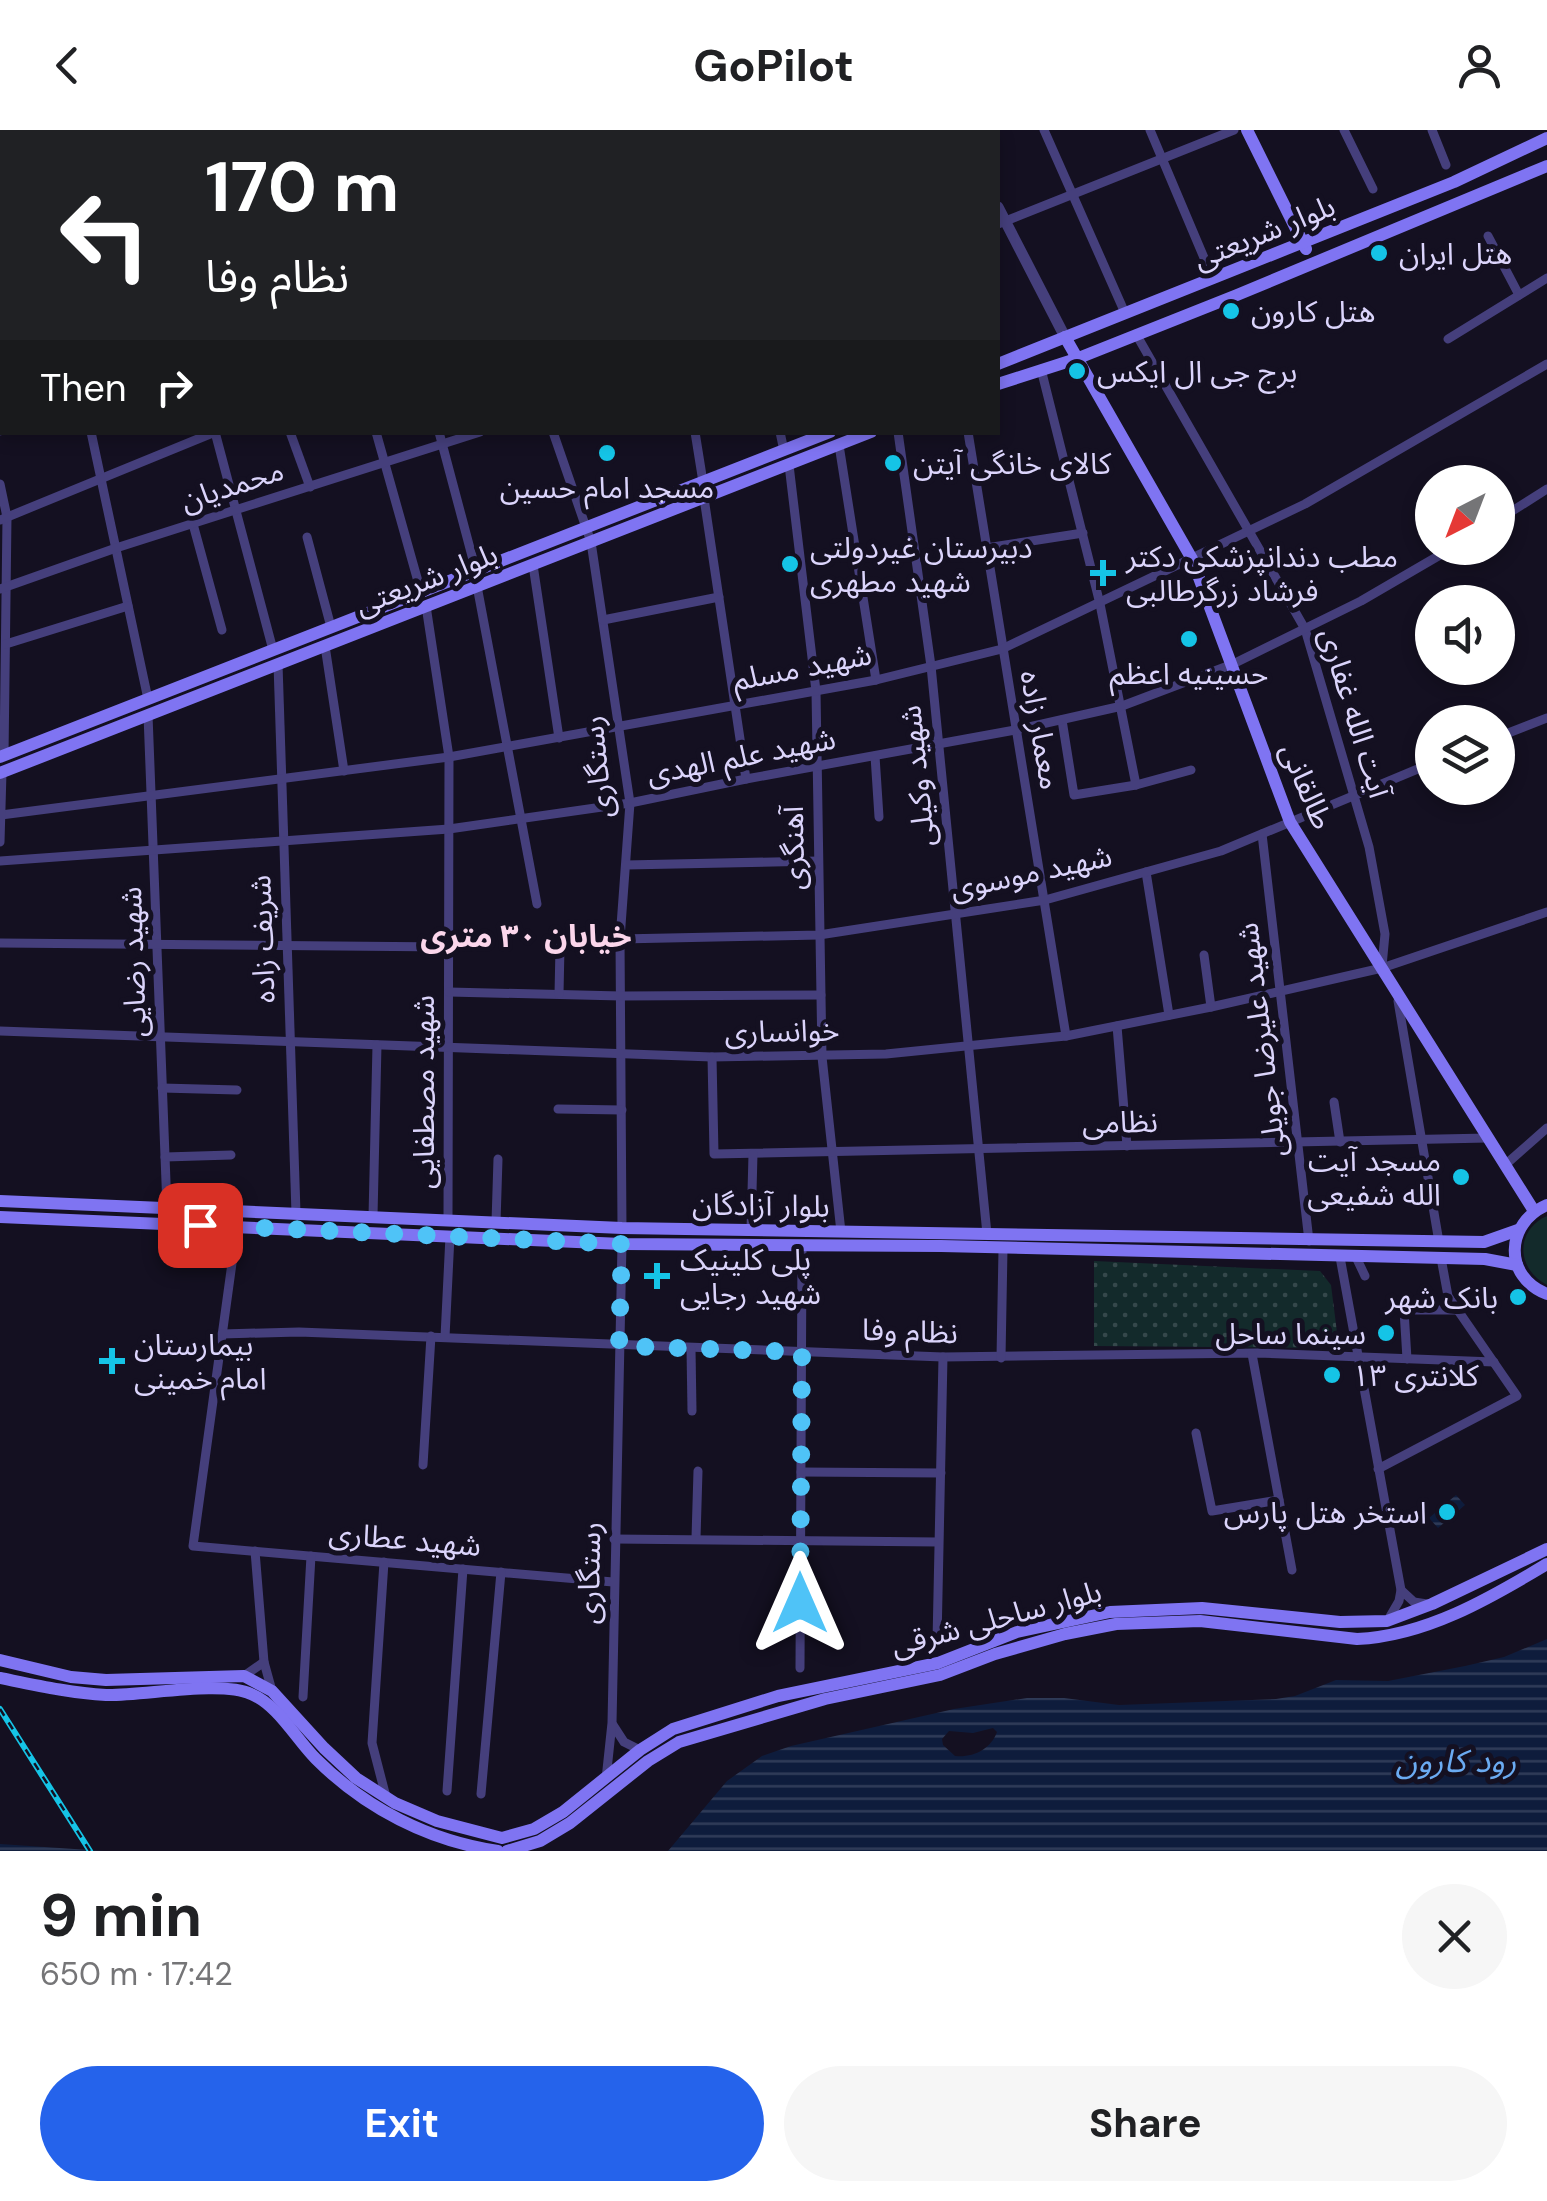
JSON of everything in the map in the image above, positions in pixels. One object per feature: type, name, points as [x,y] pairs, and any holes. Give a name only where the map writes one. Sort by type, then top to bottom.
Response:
[{"type":"main road","points":[[1247,130],[1312,263]]},
{"type":"main road","name":"بلوار شریعتی","points":[[1000,363],[1454,182],[1547,138]]},
{"type":"main road","name":"بلوار شریعتی","points":[[1000,383],[1076,359],[1547,166]]},
{"type":"main road","name":"طالقانی","points":[[1065,337],[1192,559],[1290,822],[1505,1165],[1540,1208]]},
{"type":"main road","name":"بلوار شریعتی","points":[[2,756],[148,699],[276,657],[325,646],[476,571],[704,498],[825,435]]},
{"type":"main road","name":"بلوار شریعتی","points":[[1,772],[148,715],[276,657],[331,627],[477,586],[533,564],[703,482],[864,435]]},
{"type":"main road","name":"بلوار آزادگان","points":[[0,1201],[622,1228],[1440,1242],[1484,1242],[1518,1230]]},
{"type":"main road","points":[[1540,1208],[1518,1230],[1514,1241],[1516,1265],[1530,1286],[1547,1294]]},
{"type":"main road","name":"بلوار آزادگان","points":[[0,1217],[622,1244],[1486,1259],[1516,1265]]},
{"type":"main road","points":[[408,1217],[408,1234]]},
{"type":"main road","name":"بلوار ساحلی شرقی","points":[[7,1662],[71,1677],[106,1680],[244,1676],[272,1690],[334,1758],[386,1798],[437,1822],[502,1838],[534,1829],[640,1750],[673,1729],[708,1716],[823,1685],[948,1666],[1018,1632],[1110,1612],[1202,1608],[1340,1622],[1387,1621],[1547,1549]]},
{"type":"main road","name":"بلوار ساحلی شرقی","points":[[507,1851],[540,1841],[570,1823],[648,1761],[679,1742],[825,1699],[1065,1634],[1134,1623],[1200,1621],[1357,1639],[1383,1638],[1438,1620],[1547,1564]]},
{"type":"main road","points":[[0,1652],[7,1662],[5,1679],[106,1694],[242,1690],[269,1706],[348,1788],[388,1814],[432,1834],[498,1851]]},
{"type":"street","points":[[1044,130],[1125,313]]},
{"type":"street","points":[[1150,130],[1213,280]]},
{"type":"street","points":[[1065,337],[1000,223],[1234,130]]},
{"type":"street","points":[[1344,130],[1372,189]]},
{"type":"street","points":[[1432,130],[1446,165]]},
{"type":"street","points":[[1488,236],[1520,295]]},
{"type":"street","points":[[1448,338],[1547,278]]},
{"type":"street","name":"آیت الله غفاری","points":[[1136,334],[1305,629],[1355,795],[1385,934],[1382,968]]},
{"type":"street","name":"شهید مسلم","points":[[1,815],[449,757],[876,680],[1002,648],[1329,491],[1547,364]]},
{"type":"street","points":[[1041,369],[1100,604],[1136,785]]},
{"type":"street","points":[[92,435],[148,699]]},
{"type":"street","points":[[4,519],[208,435]]},
{"type":"street","name":"شریف زاده","points":[[216,435],[276,657],[296,1213]]},
{"type":"street","points":[[291,435],[310,487]]},
{"type":"street","name":"شهید مصطفایی","points":[[377,435],[424,599],[449,757],[448,1219]]},
{"type":"street","points":[[440,435],[476,571]]},
{"type":"street","name":"محمدیان","points":[[3,588],[471,435]]},
{"type":"street","name":"رستگاری","points":[[555,435],[587,535],[630,804],[620,938],[622,1228]]},
{"type":"street","points":[[695,435],[703,482]]},
{"type":"street","name":"آهنگری","points":[[781,435],[816,690],[822,1057],[841,1232]]},
{"type":"street","name":"شهید وکیلی","points":[[898,435],[931,666],[988,1234]]},
{"type":"street","name":"معمار زاده","points":[[968,435],[1066,1036]]},
{"type":"street","points":[[839,445],[876,680]]},
{"type":"street","points":[[0,484],[6,644],[2,756]]},
{"type":"street","points":[[1515,509],[1547,489]]},
{"type":"street","points":[[704,498],[746,779]]},
{"type":"street","points":[[193,524],[222,630]]},
{"type":"street","points":[[986,548],[1082,534]]},
{"type":"street","points":[[307,538],[331,627]]},
{"type":"street","points":[[533,564],[559,738]]},
{"type":"street","name":"شهید علم الهدی","points":[[0,861],[449,829],[630,804],[1016,730],[1122,706],[1233,664],[1361,601],[1423,565]]},
{"type":"street","points":[[477,586],[538,904]]},
{"type":"street","points":[[603,620],[719,596]]},
{"type":"street","points":[[6,644],[128,606]]},
{"type":"street","points":[[325,646],[344,771]]},
{"type":"street","name":"شهید رضایی","points":[[148,715],[167,1208]]},
{"type":"street","points":[[1515,730],[1547,718]]},
{"type":"street","points":[[1062,720],[1074,794],[1136,785],[1190,770]]},
{"type":"street","points":[[875,756],[880,817]]},
{"type":"street","name":"شهید موسوی","points":[[620,938],[820,935],[1045,900],[1221,851],[1415,770]]},
{"type":"street","points":[[0,842],[1,772]]},
{"type":"street","name":"شهید علیرضا جویلی","points":[[1262,834],[1309,1240]]},
{"type":"street","points":[[626,865],[818,861]]},
{"type":"street","points":[[1146,872],[1170,1016]]},
{"type":"street","name":"خوانساری","points":[[0,1030],[712,1057],[822,1057],[969,1048],[1066,1036],[1170,1016],[1382,968],[1547,912]]},
{"type":"street","points":[[0,943],[448,946]]},
{"type":"street","points":[[558,994],[560,947]]},
{"type":"street","points":[[1204,955],[1211,1006]]},
{"type":"street","points":[[448,992],[821,995]]},
{"type":"street","points":[[1397,993],[1440,1242]]},
{"type":"street","points":[[1117,1026],[1127,1146]]},
{"type":"street","points":[[374,1216],[377,1044]]},
{"type":"street","name":"نظامی","points":[[712,1057],[714,1154],[1488,1138]]},
{"type":"street","points":[[162,1088],[238,1090]]},
{"type":"street","points":[[1334,1102],[1340,1142]]},
{"type":"street","points":[[558,1109],[622,1110]]},
{"type":"street","points":[[1505,1165],[1547,1128]]},
{"type":"street","points":[[751,1230],[754,1154]]},
{"type":"street","points":[[165,1156],[231,1155]]},
{"type":"street","points":[[496,1222],[498,1160]]},
{"type":"street","points":[[222,1334],[237,1226]]},
{"type":"street","points":[[445,1337],[450,1236]]},
{"type":"street","name":"رستگاری","points":[[612,1723],[622,1244]]},
{"type":"street","points":[[800,1668],[802,1247]]},
{"type":"street","points":[[1001,1358],[1003,1249]]},
{"type":"street","points":[[1340,1257],[1401,1590],[1395,1612],[1387,1621]]},
{"type":"street","points":[[1356,1258],[1365,1276]]},
{"type":"street","points":[[1378,1470],[1518,1396],[1448,1296],[1441,1258]]},
{"type":"street","points":[[1407,1359],[1404,1310],[1458,1310]]},
{"type":"street","name":"نظام وفا","points":[[222,1334],[430,1336],[944,1357],[1252,1354],[1494,1362]]},
{"type":"street","name":"شهید عطاری","points":[[222,1334],[194,1546],[613,1582]]},
{"type":"street","points":[[423,1465],[430,1336]]},
{"type":"street","points":[[691,1349],[692,1412]]},
{"type":"street","points":[[1252,1354],[1292,1570]]},
{"type":"street","points":[[937,1641],[944,1357]]},
{"type":"street","points":[[1196,1433],[1212,1511],[1280,1500]]},
{"type":"street","points":[[696,1538],[698,1471]]},
{"type":"street","points":[[801,1472],[940,1473]]},
{"type":"street","points":[[614,1538],[938,1542]]},
{"type":"street","points":[[254,1552],[264,1662],[272,1690]]},
{"type":"street","points":[[303,1697],[311,1556]]},
{"type":"street","points":[[384,1562],[372,1743],[386,1798]]},
{"type":"street","points":[[447,1791],[463,1569]]},
{"type":"street","points":[[480,1794],[500,1572]]},
{"type":"street","points":[[1401,1590],[1414,1602],[1432,1604]]},
{"type":"street","points":[[244,1676],[264,1662]]},
{"type":"street","points":[[612,1723],[624,1742],[640,1750]]},
{"type":"street","points":[[606,1779],[612,1723]]},
{"type":"green space","points":[[1547,1216],[1547,1285],[1529,1269],[1523,1250],[1529,1230]]},
{"type":"green space","points":[[1094,1261],[1320,1271],[1331,1285],[1339,1348],[1094,1346]]},
{"type":"water","name":"استخر هتل پارس","points":[[1456,1495],[1465,1505],[1438,1528],[1429,1518]]},
{"type":"water","name":"رود کارون","points":[[1547,1639],[1547,1851],[668,1851],[727,1781],[762,1756],[791,1746],[954,1709],[1027,1698],[1119,1705],[1276,1699],[1336,1680],[1388,1681],[1504,1657]],"holes":[[[993,1728],[997,1732],[986,1748],[968,1755],[955,1756],[943,1745],[942,1739],[949,1731],[973,1733]]]},
{"type":"water","points":[[0,1844],[104,1851],[0,1851]]},
{"type":"railway","points":[[0,1709],[90,1851]]},
{"type":"place","name":"هتل ایران","points":[[1379,253]]},
{"type":"place","name":"هتل کارون","points":[[1231,311]]},
{"type":"place","name":"برج جی ال ایکس","points":[[1077,371]]},
{"type":"place","name":"مسجد امام حسین","points":[[607,453]]},
{"type":"place","name":"کالای خانگی آیتن","points":[[893,463]]},
{"type":"place","name":"دبیرستان غیردولتی شهید مطهری","points":[[790,564]]},
{"type":"place","name":"مطب دندانپزشکی دکتر فرشاد زرگرطالبی","points":[[1103,573]]},
{"type":"place","name":"حسینیه اعظم","points":[[1189,639]]},
{"type":"place","name":"مسجد آیت الله شفیعی","points":[[1461,1177]]},
{"type":"place","name":"پلی کلینیک شهید رجایی","points":[[657,1276]]},
{"type":"place","name":"بانک شهر","points":[[1518,1297]]},
{"type":"place","name":"سینما ساحل","points":[[1386,1333]]},
{"type":"place","name":"بیمارستان امام خمینی","points":[[112,1361]]},
{"type":"place","name":"کلانتری ۱۳","points":[[1332,1375]]},
{"type":"place","name":"استخر هتل پارس","points":[[1447,1512]]},
{"type":"district","name":"خیابان ۳۰ متری","points":[[526,936]]},
{"type":"route","points":[[200,1225],[622,1244],[619,1346],[802,1352],[800,1603]]}]
